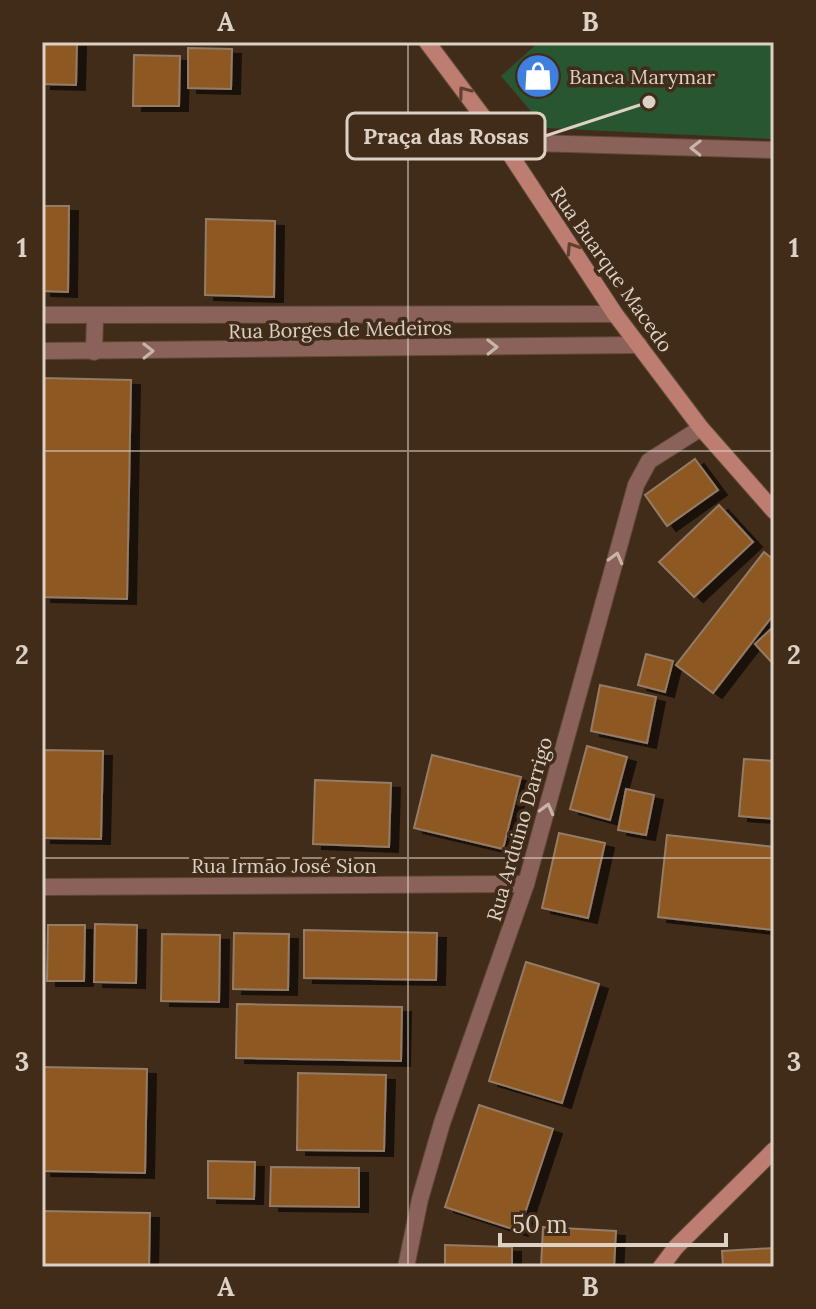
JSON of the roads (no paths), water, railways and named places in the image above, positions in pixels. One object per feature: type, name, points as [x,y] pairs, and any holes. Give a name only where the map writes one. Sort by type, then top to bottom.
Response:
[{"type":"main road","name":"Rua Buarque Macedo","points":[[427,42],[502,142],[615,314],[701,428],[768,494],[774,511]]},
{"type":"main road","points":[[661,1267],[676,1247],[774,1150]]},
{"type":"street","points":[[502,142],[774,150]]},
{"type":"street","name":"Rua Borges de Medeiros","points":[[42,315],[615,314]]},
{"type":"street","points":[[94,352],[95,317]]},
{"type":"street","name":"Rua Borges de Medeiros","points":[[42,351],[639,345]]},
{"type":"street","name":"Rua Arduino Darrigo","points":[[406,1267],[420,1199],[442,1123],[526,884],[636,485],[649,461],[701,428]]},
{"type":"street","name":"Rua Irmão José Sion","points":[[42,887],[526,884]]},
{"type":"place","name":"Banca Marymar","points":[[538,76]]},
{"type":"place","name":"Praça das Rosas","points":[[649,102]]}]
